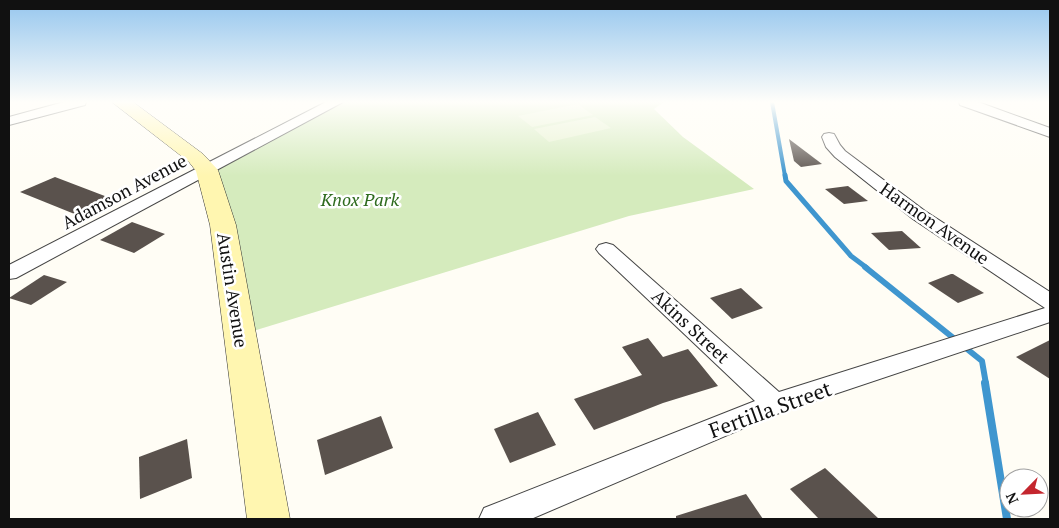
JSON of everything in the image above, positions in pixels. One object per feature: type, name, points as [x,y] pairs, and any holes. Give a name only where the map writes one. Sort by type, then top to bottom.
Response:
[{"type":"street","name":"Austin Avenue","points":[[155,127],[196,158],[207,170],[223,225],[269,519]]},
{"type":"street","name":"Adamson Avenue","points":[[9,274],[290,127]]},
{"type":"street","points":[[1033,127],[1050,133]]},
{"type":"street","name":"Harmon Avenue","points":[[829,136],[833,147],[840,154],[919,215],[1050,302]]},
{"type":"street","name":"Akins Street","points":[[606,249],[775,404]]},
{"type":"street","name":"Fertilla Street","points":[[495,519],[775,404],[1050,314]]},
{"type":"green space","name":"Knox Park","points":[[290,127],[672,127],[683,137],[754,189],[629,216],[240,335],[207,170]]},
{"type":"green space","points":[[546,127],[611,128],[549,142],[534,129]]},
{"type":"building","points":[[789,139],[822,164],[801,167],[794,161]]},
{"type":"building","points":[[55,177],[110,198],[77,215],[20,192]]},
{"type":"building","points":[[848,186],[868,201],[844,204],[825,189]]},
{"type":"building","points":[[132,222],[165,234],[134,253],[100,240]]},
{"type":"building","points":[[902,231],[921,248],[889,250],[871,233]]},
{"type":"building","points":[[951,274],[984,293],[958,303],[928,283]]},
{"type":"building","points":[[44,275],[67,282],[31,305],[9,298]]},
{"type":"building","points":[[741,288],[763,308],[732,319],[710,298]]},
{"type":"building","points":[[648,338],[663,357],[688,349],[718,386],[663,403],[594,430],[574,399],[642,375],[622,347]]},
{"type":"building","points":[[1050,340],[1050,379],[1016,357]]},
{"type":"building","points":[[538,412],[556,445],[510,463],[494,429]]},
{"type":"building","points":[[381,416],[393,448],[325,475],[317,440]]},
{"type":"building","points":[[187,439],[192,478],[140,499],[139,457]]},
{"type":"building","points":[[825,468],[879,519],[819,519],[790,489]]},
{"type":"building","points":[[746,494],[763,519],[676,519],[676,516]]},
{"type":"waterway","points":[[776,127],[785,176]]},
{"type":"waterway","points":[[785,175],[786,181],[851,256],[867,268]]},
{"type":"waterway","points":[[865,267],[982,361],[986,384]]},
{"type":"waterway","points":[[985,383],[1007,519]]}]
